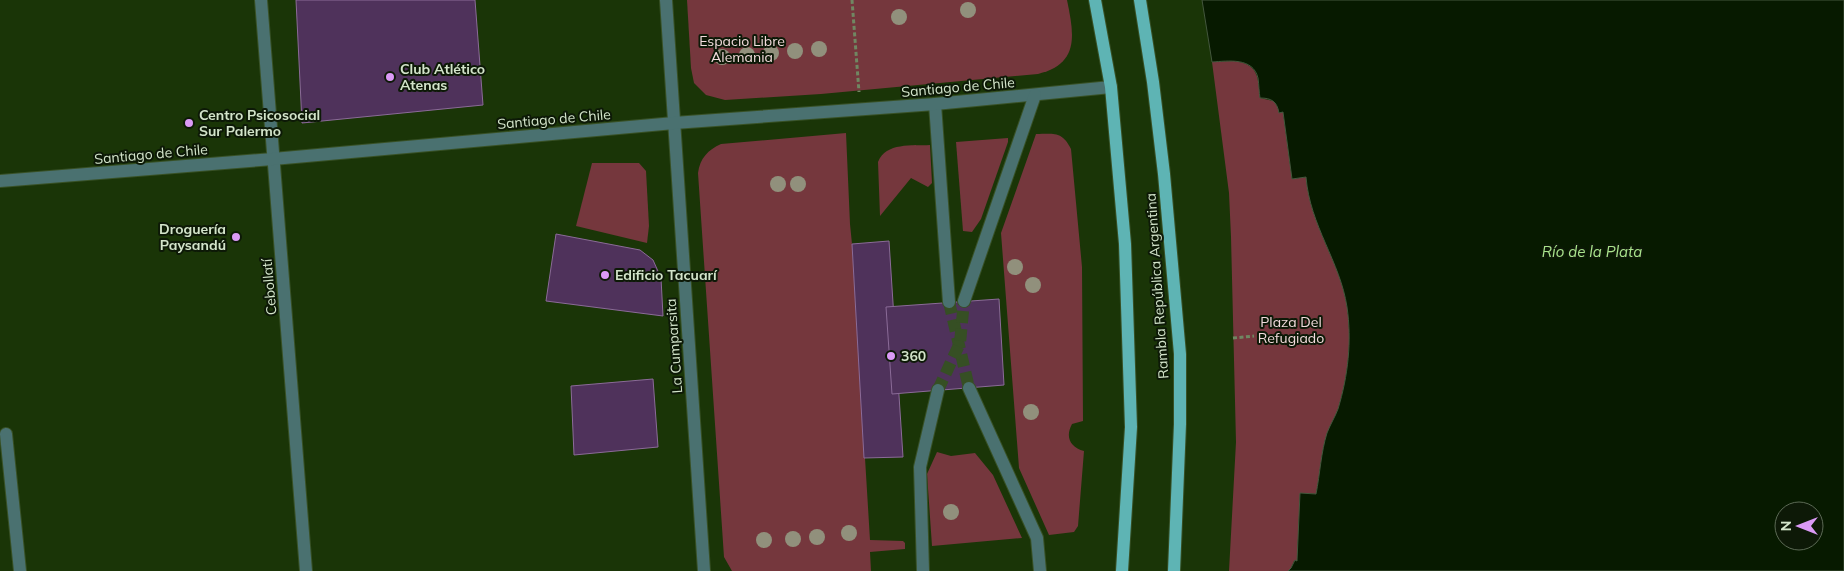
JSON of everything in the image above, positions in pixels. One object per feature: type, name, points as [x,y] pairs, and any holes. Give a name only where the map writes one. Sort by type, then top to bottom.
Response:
[{"type":"main road","name":"Rambla República Argentina","points":[[1095,0],[1111,87],[1125,244],[1131,427],[1122,571]]},
{"type":"main road","name":"Rambla República Argentina","points":[[1140,0],[1153,82],[1163,165],[1180,354],[1180,424],[1174,571]]},
{"type":"street","name":"Cebollatí","points":[[262,0],[306,571]]},
{"type":"street","name":"La Cumparsita","points":[[666,0],[704,571]]},
{"type":"street","name":"Santiago de Chile","points":[[0,181],[674,123],[935,104],[1111,87]]},
{"type":"street","points":[[964,301],[1035,95]]},
{"type":"street","points":[[935,104],[949,302]]},
{"type":"street","points":[[969,388],[1037,538],[1040,571]]},
{"type":"street","points":[[923,571],[920,468],[938,390]]},
{"type":"street","points":[[6,434],[20,571]]},
{"type":"path","points":[[852,0],[860,110]]},
{"type":"path","points":[[1233,338],[1254,336]]},
{"type":"green space","name":"Espacio Libre Alemania","points":[[687,0],[1067,0],[1071,24],[1071,46],[1061,63],[1052,69],[1038,74],[821,94],[725,100],[706,95],[694,83],[691,68]]},
{"type":"green space","name":"Plaza Del Refugiado","points":[[1234,61],[1248,65],[1253,69],[1256,73],[1260,98],[1273,101],[1283,112],[1292,179],[1306,177],[1313,212],[1338,274],[1347,307],[1349,333],[1347,371],[1338,409],[1325,441],[1316,494],[1300,493],[1297,561],[1294,561],[1288,571],[1229,571],[1236,442],[1231,237],[1229,193],[1212,62]]},
{"type":"green space","points":[[846,133],[870,540],[903,541],[905,549],[870,552],[871,571],[732,571],[724,557],[699,168],[705,155],[721,144]]},
{"type":"green space","points":[[1036,134],[1061,136],[1071,149],[1082,267],[1083,421],[1072,424],[1069,433],[1072,444],[1084,451],[1078,526],[1074,532],[1049,535],[1019,468],[1001,233]]},
{"type":"green space","points":[[1008,138],[981,219],[972,232],[963,231],[956,142]]},
{"type":"green space","points":[[930,145],[932,183],[928,187],[911,178],[880,216],[878,162],[882,156],[887,151],[900,146]]},
{"type":"green space","points":[[592,163],[639,163],[646,171],[649,226],[647,243],[576,226]]},
{"type":"green space","points":[[937,452],[951,456],[975,453],[993,475],[1022,538],[932,546],[927,474]]},
{"type":"water","name":"Río de la Plata","points":[[1202,0],[1844,0],[1844,571],[1288,571],[1295,560],[1297,561],[1300,493],[1316,494],[1325,440],[1338,409],[1344,384],[1349,346],[1347,307],[1338,274],[1313,212],[1306,177],[1292,179],[1283,112],[1279,113],[1273,101],[1260,98],[1258,78],[1251,66],[1245,63],[1212,62]]},
{"type":"building","name":"Club Atlético Atenas","points":[[296,0],[475,0],[483,105],[302,123]]},
{"type":"building","name":"Edificio Tacuarí","points":[[556,234],[640,250],[653,260],[661,278],[663,316],[546,301]]},
{"type":"building","points":[[889,241],[903,457],[864,458],[852,244]]},
{"type":"building","points":[[999,299],[1004,385],[892,394],[886,307]]},
{"type":"building","points":[[653,379],[658,447],[574,455],[571,386]]},
{"type":"tunnel","points":[[938,390],[960,343],[964,301]]},
{"type":"tunnel","points":[[949,302],[969,388]]},
{"type":"place","name":"Club Atlético Atenas","points":[[390,77]]},
{"type":"place","name":"Centro Psicosocial Sur Palermo","points":[[189,123]]},
{"type":"place","name":"Droguería Paysandú","points":[[236,237]]},
{"type":"place","name":"Edificio Tacuarí","points":[[605,275]]},
{"type":"place","name":"360","points":[[891,356]]}]
